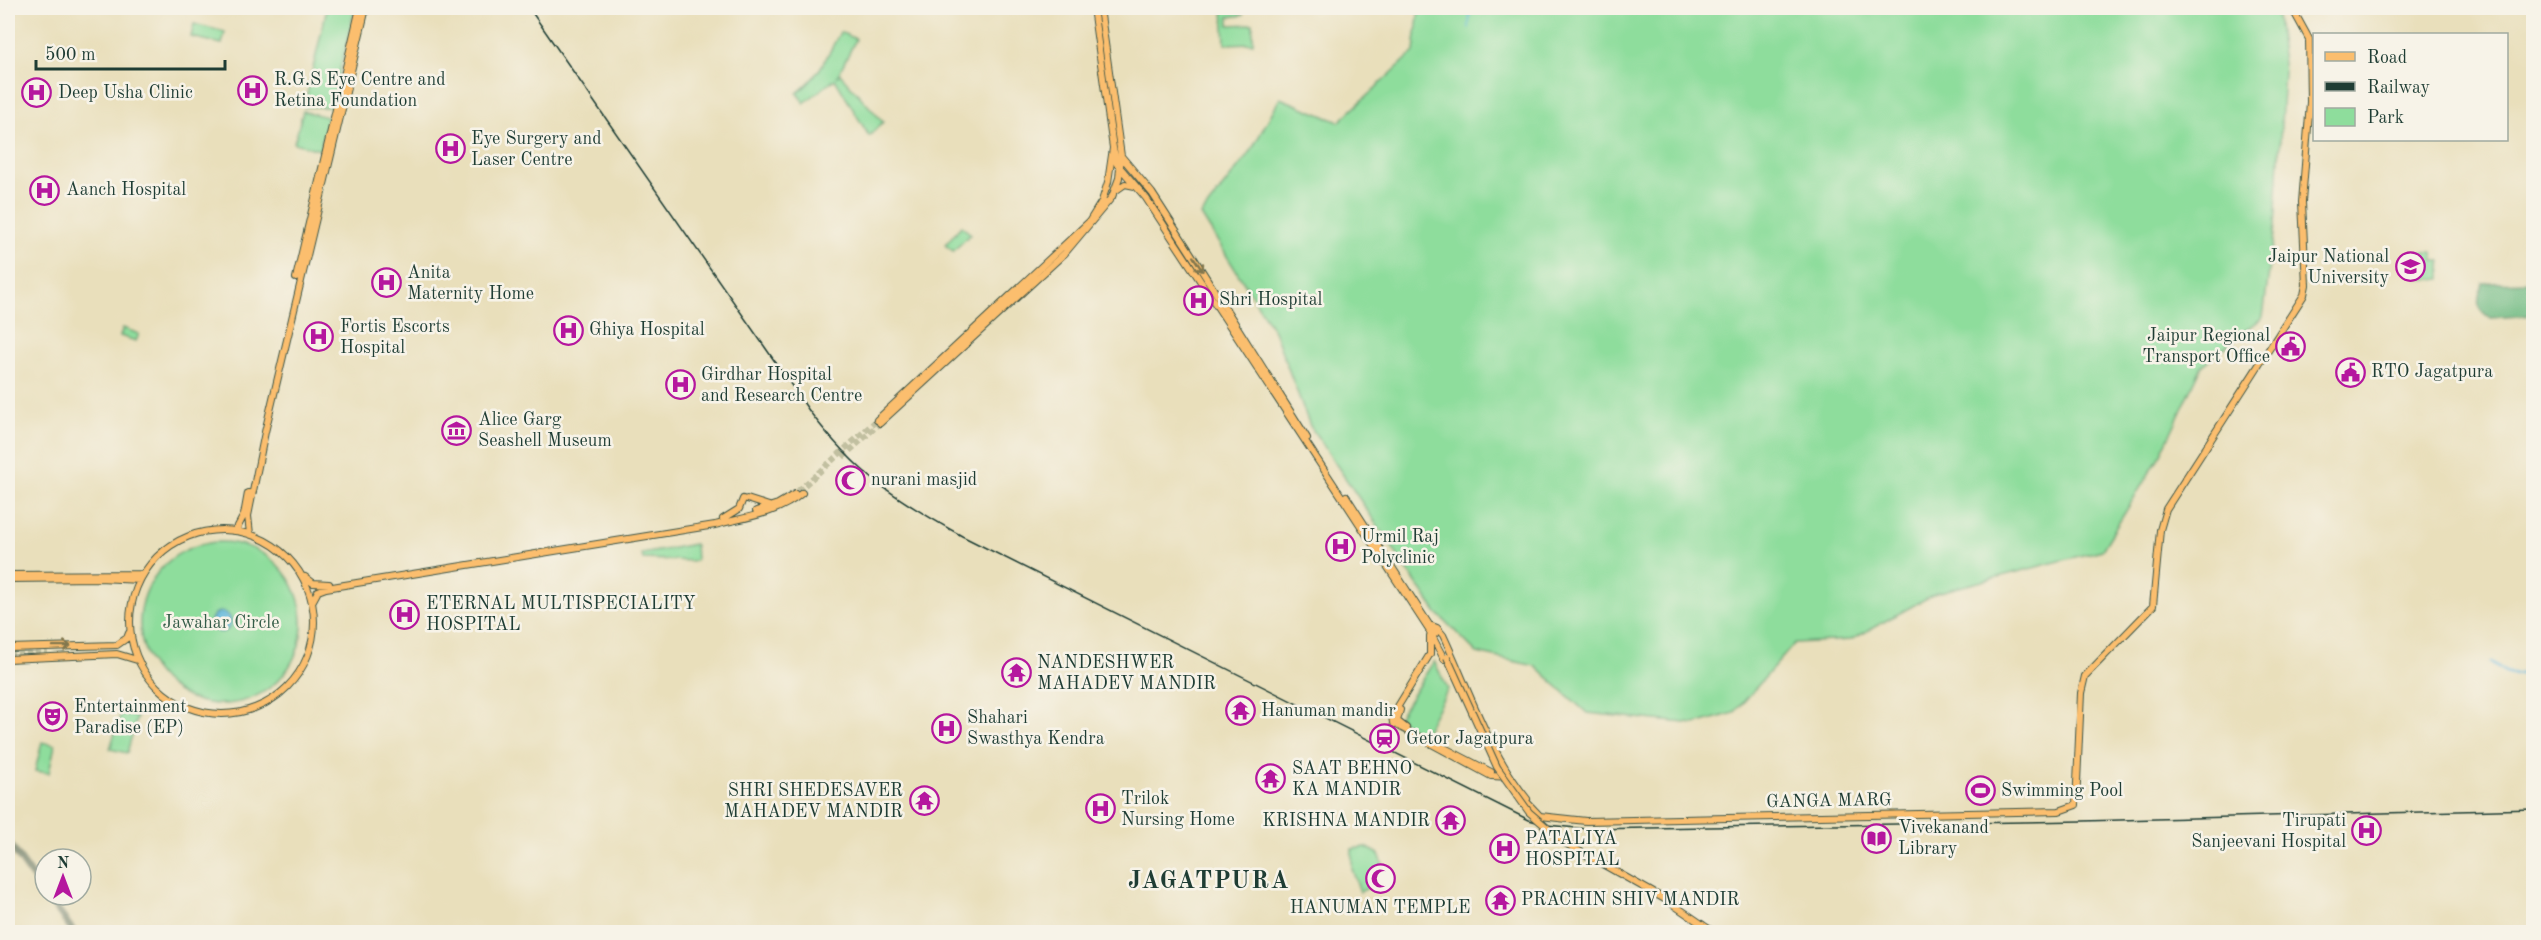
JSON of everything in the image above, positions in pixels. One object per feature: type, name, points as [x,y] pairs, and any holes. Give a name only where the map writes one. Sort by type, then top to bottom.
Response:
[{"type":"main road","points":[[250,534],[245,519],[340,86],[360,8]]},
{"type":"main road","points":[[236,530],[245,519],[255,498],[301,275],[366,8]]},
{"type":"main road","points":[[1094,8],[1113,148],[1119,166],[1136,186],[1149,196]]},
{"type":"main road","points":[[1100,8],[1121,156],[1115,191]]},
{"type":"main road","name":"GANGA MARG","points":[[1508,777],[1540,816],[1586,821],[2060,811],[2076,805],[2080,693],[2085,676],[2153,606],[2160,530],[2166,509],[2304,295],[2306,285],[2302,202],[2312,37],[2294,8]]},
{"type":"main road","points":[[1119,166],[1149,196],[1235,320],[1296,420],[1430,628],[1497,767],[1529,812],[1565,843],[1668,901],[1714,933]]},
{"type":"main road","points":[[898,405],[1089,222],[1119,166]]},
{"type":"main road","points":[[879,422],[1065,254],[1099,215],[1115,191],[1125,184],[1136,186]]},
{"type":"main road","points":[[303,575],[312,603],[313,632],[310,648],[298,674],[278,695],[253,709],[219,715],[185,706],[156,687],[137,660],[129,633],[131,606],[143,574],[154,559],[180,539],[215,530],[236,530],[279,548],[313,583],[326,585],[723,519],[772,507],[800,492],[793,505],[774,511],[703,527],[326,588],[318,591],[312,603]]},
{"type":"main road","points":[[723,519],[739,509],[745,499],[772,507]]},
{"type":"main road","points":[[8,577],[143,574]]},
{"type":"main road","points":[[8,577],[140,580]]},
{"type":"main road","points":[[1430,628],[1437,628],[1443,635],[1508,777]]},
{"type":"main road","points":[[1430,628],[1430,654],[1392,716],[1393,723],[1491,776],[1508,777]]},
{"type":"main road","points":[[108,648],[127,638],[129,633]]},
{"type":"main road","points":[[8,648],[117,645]]},
{"type":"main road","points":[[48,654],[69,655]]},
{"type":"main road","points":[[8,659],[117,654],[137,660]]},
{"type":"main road","points":[[1445,658],[1431,658],[1398,712],[1397,721],[1406,728],[1486,769],[1508,777]]},
{"type":"main road","points":[[1702,926],[1708,933]]},
{"type":"green space","points":[[327,8],[355,8],[331,107],[304,107]]},
{"type":"green space","points":[[1223,8],[1242,8],[1243,15],[1229,17],[1229,25],[1253,24],[1253,43],[1225,44]]},
{"type":"green space","points":[[1419,8],[2276,8],[2284,72],[2275,226],[2263,317],[2202,366],[2161,454],[2102,550],[1936,593],[1851,640],[1795,643],[1734,713],[1695,724],[1587,713],[1535,666],[1477,653],[1436,612],[1310,426],[1274,331],[1201,215],[1251,151],[1280,98],[1339,122],[1414,52]]},
{"type":"green space","points":[[194,24],[225,32],[222,44],[191,37]]},
{"type":"green space","points":[[840,32],[856,39],[837,77],[840,74],[883,122],[869,136],[835,79],[804,103],[797,93],[817,73]]},
{"type":"green space","points":[[303,111],[327,117],[320,150],[294,143]]},
{"type":"green space","points":[[961,226],[971,234],[953,251],[945,245]]},
{"type":"green space","points":[[2419,252],[2433,252],[2434,261],[2441,261],[2441,279],[2418,279]]},
{"type":"green space","points":[[2533,282],[2533,315],[2490,318],[2479,307],[2482,283]]},
{"type":"green space","points":[[123,328],[139,334],[136,341],[120,336]]},
{"type":"green space","name":"Jawahar Circle","points":[[221,542],[237,543],[252,548],[278,566],[296,592],[301,607],[301,639],[296,654],[278,680],[252,698],[237,703],[221,704],[205,703],[190,698],[164,680],[146,654],[141,639],[140,623],[141,607],[146,592],[164,566],[190,548],[205,543]]},
{"type":"green space","points":[[695,544],[696,561],[643,559],[642,554]]},
{"type":"green space","points":[[1434,661],[1448,689],[1424,734],[1403,723],[1399,716]]},
{"type":"green space","points":[[121,713],[137,717],[127,753],[110,749]]},
{"type":"green space","points":[[42,742],[55,745],[49,773],[35,771]]},
{"type":"green space","points":[[1366,847],[1379,854],[1385,869],[1376,884],[1360,892],[1352,869],[1352,849]]},
{"type":"water","points":[[221,612],[228,615],[231,622],[228,629],[221,632],[214,629],[211,622],[214,615]]},
{"type":"water","name":"Swimming Pool","points":[[1974,782],[1986,782],[1987,799],[1974,799]]},
{"type":"waterway","points":[[1469,28],[1470,8]]},
{"type":"waterway","points":[[2491,662],[2502,670],[2516,675],[2534,669]]},
{"type":"taxiway","points":[[8,842],[33,877]]},
{"type":"taxiway","points":[[55,907],[74,932]]},
{"type":"tunnel","points":[[798,491],[877,420]]},
{"type":"tunnel","points":[[843,457],[880,423]]},
{"type":"tunnel","points":[[8,655],[48,654]]},
{"type":"railway","points":[[529,8],[810,412],[844,453],[878,483],[962,536],[1529,820],[1547,825],[1587,829],[2083,821],[2534,809]]},
{"type":"place","name":"R.G.S Eye Centre and Retina Foundation","points":[[253,90]]},
{"type":"place","name":"Deep Usha Clinic","points":[[37,93]]},
{"type":"place","name":"Eye Surgery and Laser Centre","points":[[450,149]]},
{"type":"place","name":"Aanch Hospital","points":[[45,190]]},
{"type":"place","name":"Jaipur National University","points":[[2410,267]]},
{"type":"place","name":"Anita Maternity Home","points":[[386,283]]},
{"type":"place","name":"Shri Hospital","points":[[1198,300]]},
{"type":"place","name":"Ghiya Hospital","points":[[568,330]]},
{"type":"place","name":"Fortis Escorts Hospital","points":[[319,337]]},
{"type":"place","name":"Jaipur Regional Transport Office","points":[[2291,346]]},
{"type":"place","name":"RTO Jagatpura","points":[[2350,372]]},
{"type":"place","name":"Girdhar Hospital and Research Centre","points":[[680,385]]},
{"type":"place","name":"Alice Garg Seashell Museum","points":[[457,430]]},
{"type":"place","name":"nurani masjid","points":[[850,480]]},
{"type":"place","name":"Urmil Raj Polyclinic","points":[[1340,547]]},
{"type":"place","name":"ETERNAL MULTISPECIALITY HOSPITAL","points":[[405,614]]},
{"type":"place","name":"NANDESHWER MAHADEV MANDIR","points":[[1016,673]]},
{"type":"place","name":"Hanuman mandir","points":[[1240,711]]},
{"type":"place","name":"Entertainment Paradise (EP)","points":[[53,717]]},
{"type":"place","name":"Shahari Swasthya Kendra","points":[[946,728]]},
{"type":"place","name":"Getor Jagatpura","points":[[1385,739]]},
{"type":"place","name":"SAAT BEHNO KA MANDIR","points":[[1271,779]]},
{"type":"place","name":"Swimming Pool","points":[[1980,791]]},
{"type":"place","name":"SHRI SHEDESAVER MAHADEV MANDIR","points":[[924,801]]},
{"type":"place","name":"Trilok Nursing Home","points":[[1100,809]]},
{"type":"place","name":"KRISHNA MANDIR","points":[[1451,821]]},
{"type":"place","name":"Tirupati Sanjeevani Hospital","points":[[2367,831]]},
{"type":"place","name":"Vivekanand Library","points":[[1877,838]]},
{"type":"place","name":"PATALIYA HOSPITAL","points":[[1504,849]]},
{"type":"place","name":"HANUMAN TEMPLE","points":[[1380,879]]},
{"type":"place","name":"PRACHIN SHIV MANDIR","points":[[1500,900]]},
{"type":"district","name":"JAGATPURA","points":[[1209,882]]}]
